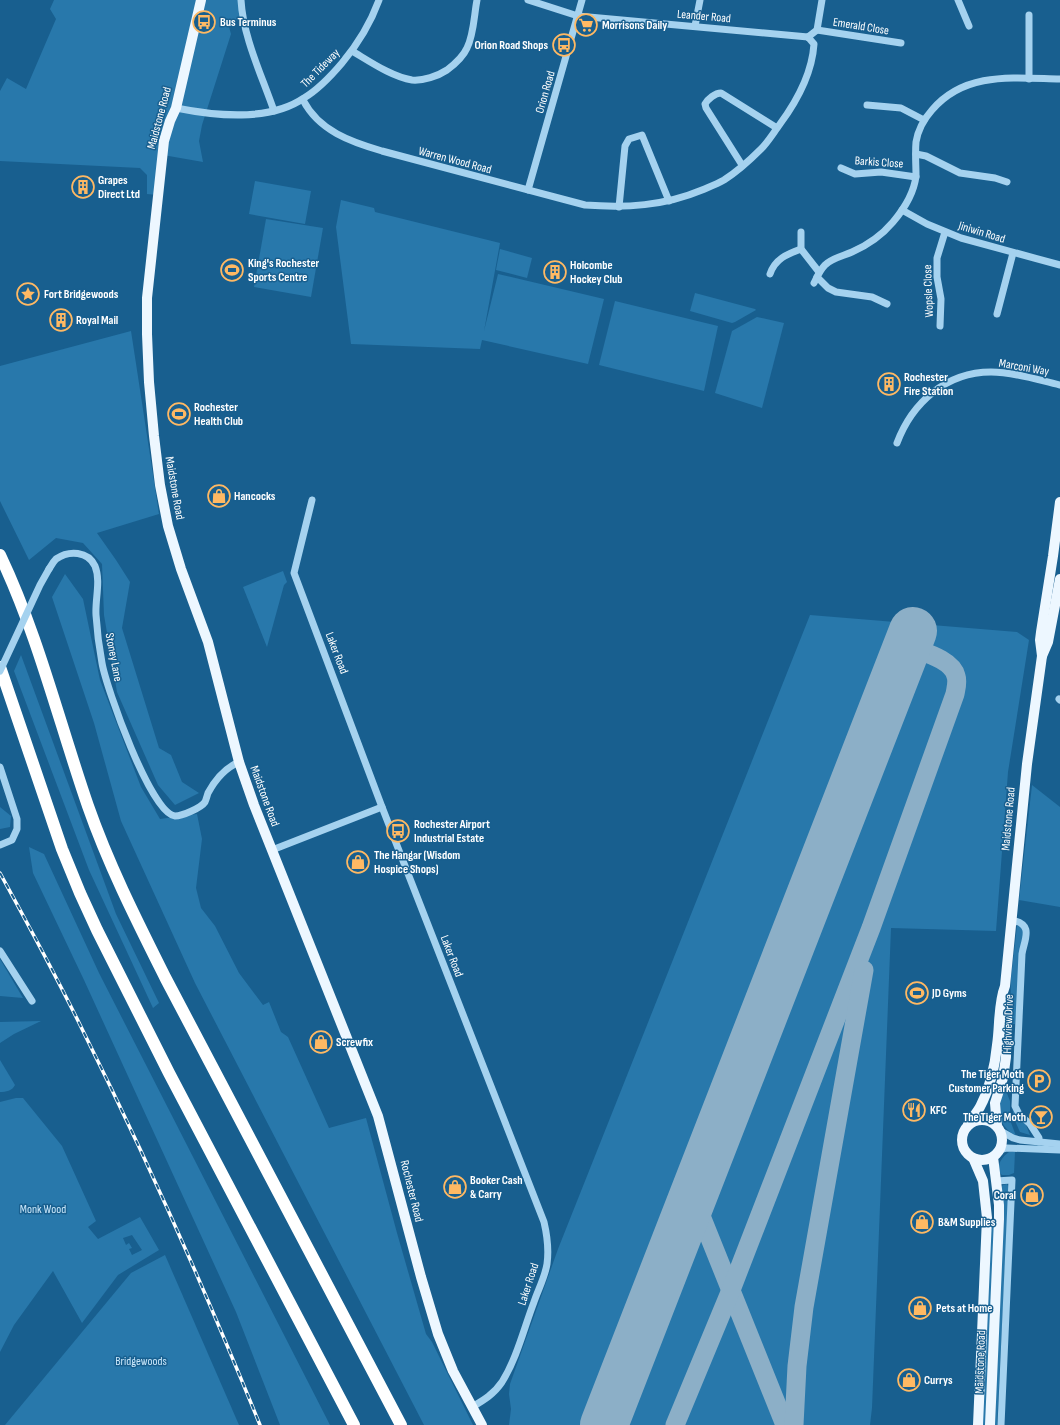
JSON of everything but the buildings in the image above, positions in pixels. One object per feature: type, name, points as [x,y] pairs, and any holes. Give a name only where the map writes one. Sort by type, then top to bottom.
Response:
[{"type":"highway","points":[[0,555],[30,631],[89,807],[112,868],[166,979],[401,1425]]},
{"type":"highway","points":[[0,667],[62,849],[97,930],[169,1073],[354,1425]]},
{"type":"main road","name":"Maidstone Road","points":[[202,0],[176,108],[164,141],[147,298],[148,352],[154,436],[160,488],[174,547],[208,642],[239,762],[272,850],[317,962]]},
{"type":"main road","name":"Maidstone Road","points":[[968,1125],[981,1104],[992,1075],[998,1044],[1001,994],[1004,986],[1027,764],[1042,656],[1040,640],[1060,502]]},
{"type":"main road","name":"Maidstone Road","points":[[1042,656],[1056,620],[1060,579]]},
{"type":"main road","name":"Rochester Road","points":[[317,962],[378,1116],[421,1277],[438,1334],[453,1371],[482,1425]]},
{"type":"main road","name":"Maidstone Road","points":[[998,1128],[995,1103],[1003,1078],[1006,1057],[1007,995],[1004,986]]},
{"type":"main road","points":[[984,1120],[992,1122],[998,1128],[1002,1140],[996,1154],[986,1161],[974,1160],[966,1153],[962,1144],[963,1133],[968,1125],[976,1121],[984,1120]]},
{"type":"main road","name":"Maidstone Road","points":[[990,1425],[999,1219],[996,1154]]},
{"type":"main road","name":"Maidstone Road","points":[[974,1160],[983,1180],[987,1218],[978,1425]]},
{"type":"street","points":[[241,0],[243,19],[248,36],[274,111]]},
{"type":"street","name":"The Tideway","points":[[176,108],[202,113],[253,115],[274,111],[303,100],[318,89],[352,51],[375,11],[379,0]]},
{"type":"street","points":[[352,51],[394,74],[413,80],[427,78],[442,73],[453,66],[468,48],[477,0]]},
{"type":"street","name":"Leander Road","points":[[528,0],[578,16],[808,37]]},
{"type":"street","name":"Orion Road","points":[[528,190],[582,0]]},
{"type":"street","points":[[695,26],[700,0]]},
{"type":"street","points":[[808,37],[817,30],[822,0]]},
{"type":"street","points":[[958,0],[969,26]]},
{"type":"street","points":[[1029,15],[1029,79]]},
{"type":"street","name":"Emerald Close","points":[[817,30],[901,43]]},
{"type":"street","name":"Warren Wood Road","points":[[303,100],[315,118],[337,134],[352,142],[394,155],[585,205],[619,207],[653,204],[694,194],[715,185],[724,180],[762,148],[792,108],[803,85],[814,44],[808,37]]},
{"type":"street","points":[[817,278],[825,265],[832,260],[868,244],[886,230],[902,210],[912,191],[916,177],[917,135],[924,120],[946,96],[967,85],[990,79],[1060,79]]},
{"type":"street","points":[[742,165],[706,108],[705,104],[707,100],[718,93],[721,93],[777,128]]},
{"type":"street","points":[[867,105],[900,108],[924,120]]},
{"type":"street","points":[[619,207],[625,146],[629,139],[642,134],[669,201]]},
{"type":"street","points":[[916,154],[926,156],[960,173],[995,178],[1007,182]]},
{"type":"street","name":"Barkis Close","points":[[841,168],[855,174],[881,172],[916,177]]},
{"type":"street","name":"Jiniwin Road","points":[[902,210],[927,224],[961,238],[1060,265]]},
{"type":"street","points":[[801,232],[801,249],[817,278],[828,288],[836,292],[872,297],[887,304]]},
{"type":"street","name":"Wopsle Close","points":[[940,326],[941,299],[937,277],[937,258],[945,232]]},
{"type":"street","points":[[770,274],[773,266],[782,257],[801,249]]},
{"type":"street","points":[[997,314],[1013,253]]},
{"type":"street","name":"Marconi Way","points":[[897,443],[904,426],[918,405],[938,388],[962,376],[975,373],[1002,372],[1060,385]]},
{"type":"street","name":"Laker Road","points":[[312,500],[294,573],[382,807],[544,1222],[547,1265],[511,1366],[502,1382],[488,1398],[472,1407]]},
{"type":"street","name":"Stoney Lane","points":[[0,671],[49,569],[56,560],[72,552],[80,554],[89,558],[94,565],[96,572],[96,613],[102,664],[108,684],[134,755],[157,799],[165,810],[175,816],[186,814],[205,802],[209,791],[221,774],[230,766],[239,762]]},
{"type":"street","points":[[0,767],[17,819],[17,829],[12,840],[0,845]]},
{"type":"street","points":[[272,850],[382,807]]},
{"type":"street","name":"Highview Drive","points":[[1011,920],[1018,921],[1027,934],[1022,954],[1015,1106],[1018,1112],[1030,1124],[1034,1132],[1036,1142]]},
{"type":"street","points":[[0,951],[32,1001]]},
{"type":"street","points":[[998,1128],[1015,1139],[1060,1144]]},
{"type":"street","points":[[996,1154],[1007,1148],[1060,1150]]},
{"type":"street","points":[[996,1180],[1012,1180],[1001,1425]]},
{"type":"green space","points":[[54,0],[241,0],[243,19],[228,23],[231,34],[202,125],[199,141],[203,162],[163,155],[158,195],[147,194],[147,175],[140,168],[0,161],[0,91],[7,78],[26,89],[56,19],[50,9]]},
{"type":"green space","points":[[255,181],[311,191],[305,224],[249,214]]},
{"type":"green space","points":[[341,200],[374,208],[375,212],[500,243],[484,331],[498,274],[604,299],[588,364],[482,340],[480,349],[351,344],[336,227]]},
{"type":"green space","points":[[266,219],[323,228],[311,297],[254,287]]},
{"type":"green space","points":[[500,249],[532,258],[527,278],[496,270]]},
{"type":"green space","points":[[695,293],[756,310],[732,323],[690,311]]},
{"type":"green space","points":[[615,301],[718,326],[704,391],[599,365]]},
{"type":"green space","points":[[757,317],[784,323],[762,408],[715,393],[732,331]]},
{"type":"green space","points":[[131,331],[159,514],[97,533],[130,582],[122,628],[159,748],[171,755],[182,782],[199,793],[175,805],[158,785],[117,692],[104,615],[102,564],[83,543],[56,538],[29,560],[0,501],[0,366]]},
{"type":"green space","points":[[283,571],[287,582],[284,585],[267,647],[243,587]]},
{"type":"green space","points":[[65,574],[83,599],[100,680],[141,787],[160,819],[197,814],[202,839],[196,888],[201,908],[215,926],[239,973],[263,1005],[269,1002],[281,1032],[288,1037],[329,1128],[366,1118],[426,1334],[432,1342],[473,1425],[424,1425],[195,983],[121,821],[94,723],[52,597]]},
{"type":"green space","points":[[810,615],[1017,632],[1029,640],[1008,772],[996,931],[891,928],[872,1408],[870,1425],[509,1425],[511,1409],[509,1394],[510,1384],[558,1249]]},
{"type":"green space","points":[[21,655],[116,914],[159,1003],[153,1008],[89,870],[14,671]]},
{"type":"green space","points":[[1032,785],[1060,807],[1060,907],[1019,900]]},
{"type":"green space","points":[[0,807],[11,816],[10,827],[0,829]]},
{"type":"green space","points":[[29,847],[44,854],[99,973],[330,1425],[280,1425],[236,1312],[84,980],[33,873]]},
{"type":"green space","points":[[1017,926],[1024,930],[1015,1024],[1012,1024],[1010,1019],[1011,977]]},
{"type":"green space","points":[[0,959],[23,998],[0,996]]},
{"type":"green space","points":[[41,1021],[14,1034],[0,1043],[0,1022]]},
{"type":"green space","points":[[0,1060],[15,1085],[11,1090],[4,1092],[0,1092]]},
{"type":"green space","points":[[1004,1086],[1010,1101],[1010,1120],[1016,1136],[1004,1126],[1001,1120],[1000,1108]]},
{"type":"green space","name":"Monk Wood","points":[[23,1098],[62,1146],[96,1221],[88,1227],[98,1239],[140,1217],[159,1250],[118,1275],[82,1323],[53,1271],[14,1325],[0,1352],[0,1102]],"holes":[[[132,1235],[142,1250],[132,1255],[129,1249],[132,1248],[129,1243],[126,1245],[123,1238]]]},
{"type":"green space","points":[[1013,1098],[1014,1113],[1026,1125],[1030,1135],[1020,1132],[1014,1116]]},
{"type":"green space","points":[[1009,1152],[1015,1152],[1014,1173],[1002,1175],[999,1172],[999,1163]]},
{"type":"green space","points":[[1007,1184],[1009,1190],[997,1425],[995,1425],[1001,1187]]},
{"type":"green space","points":[[991,1226],[996,1226],[987,1425],[982,1425]]},
{"type":"green space","name":"Bridgewoods","points":[[165,1255],[239,1425],[5,1425],[131,1273]]},
{"type":"taxiway","points":[[675,1425],[731,1290],[871,928],[955,694],[957,678],[949,665],[936,657],[908,646]]},
{"type":"taxiway","points":[[794,1425],[797,1366],[804,1307],[864,970]]},
{"type":"taxiway","points":[[693,1196],[785,1425]]},
{"type":"runway","points":[[604,1425],[913,631]]},
{"type":"railway","points":[[0,873],[64,993],[154,1178],[219,1326],[260,1425]]},
{"type":"place","name":"Bus Terminus","points":[[204,22]]},
{"type":"place","name":"Morrisons Daily","points":[[586,25]]},
{"type":"place","name":"Orion Road Shops","points":[[564,45]]},
{"type":"place","name":"Grapes Direct Ltd","points":[[83,187]]},
{"type":"place","name":"King's Rochester Sports Centre","points":[[232,270]]},
{"type":"place","name":"Holcombe Hockey Club","points":[[555,272]]},
{"type":"place","name":"Fort Bridgewoods","points":[[28,294]]},
{"type":"place","name":"Royal Mail","points":[[61,320]]},
{"type":"place","name":"Rochester Fire Station","points":[[889,384]]},
{"type":"place","name":"Rochester Health Club","points":[[179,414]]},
{"type":"place","name":"Hancocks","points":[[219,496]]},
{"type":"place","name":"Rochester Airport Industrial Estate","points":[[398,831]]},
{"type":"place","name":"The Hangar (Wisdom Hospice Shops)","points":[[358,862]]},
{"type":"place","name":"JD Gyms","points":[[917,993]]},
{"type":"place","name":"Screwfix","points":[[321,1042]]},
{"type":"place","name":"The Tiger Moth Customer Parking","points":[[1039,1081]]},
{"type":"place","name":"KFC","points":[[914,1110]]},
{"type":"place","name":"The Tiger Moth","points":[[1041,1117]]},
{"type":"place","name":"Booker Cash & Carry","points":[[455,1187]]},
{"type":"place","name":"Coral","points":[[1032,1195]]},
{"type":"place","name":"B&M Supplies","points":[[922,1222]]},
{"type":"place","name":"Pets at Home","points":[[920,1308]]},
{"type":"place","name":"Currys","points":[[909,1380]]}]
